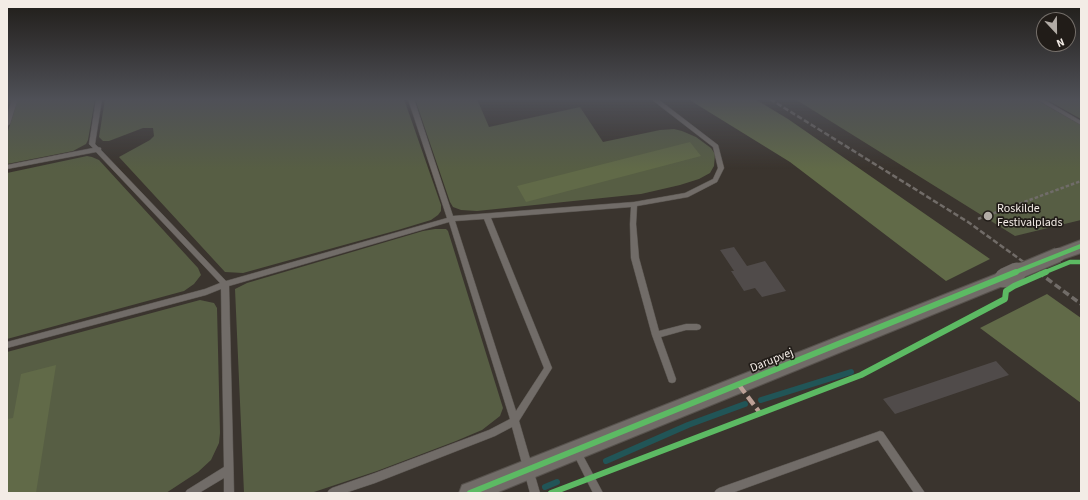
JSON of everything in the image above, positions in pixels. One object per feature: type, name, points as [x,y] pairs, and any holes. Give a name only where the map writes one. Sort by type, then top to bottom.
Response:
[{"type":"street","name":"Darupvej","points":[[470,493],[1081,246]]},
{"type":"lane","points":[[95,122],[92,144],[99,149],[225,284],[229,493]]},
{"type":"lane","points":[[418,122],[451,219],[506,391],[535,493]]},
{"type":"lane","points":[[7,345],[206,292],[225,284],[451,219],[634,204],[686,195],[715,180],[721,168],[716,146],[685,122]]},
{"type":"lane","points":[[7,167],[99,149]]},
{"type":"lane","points":[[634,204],[633,224],[635,258],[656,335],[672,379]]},
{"type":"lane","points":[[332,493],[492,434],[514,421],[548,368],[488,217]]},
{"type":"lane","points":[[656,335],[686,327],[697,327]]},
{"type":"lane","points":[[720,493],[880,435],[920,493]]},
{"type":"lane","points":[[576,451],[598,493]]},
{"type":"lane","points":[[190,493],[228,470]]},
{"type":"path","points":[[978,219],[1081,181]]},
{"type":"green space","points":[[11,122],[91,122],[86,144],[73,151],[7,164],[7,134]]},
{"type":"green space","points":[[101,122],[412,122],[441,205],[441,211],[431,220],[398,230],[243,273],[225,272],[119,157],[150,140],[154,136],[153,128],[143,128],[109,141],[103,141],[99,137]]},
{"type":"green space","points":[[423,122],[487,122],[489,127],[510,122],[590,122],[603,142],[660,130],[674,129],[696,137],[711,148],[715,154],[714,166],[710,173],[699,179],[641,194],[477,211],[461,210],[453,207]]},
{"type":"green space","points":[[726,122],[793,122],[990,259],[946,281],[790,162]]},
{"type":"green space","points":[[832,122],[1076,122],[1081,125],[1081,220],[1015,236]]},
{"type":"green space","points":[[690,142],[701,156],[526,202],[517,186]]},
{"type":"green space","points":[[87,156],[99,160],[198,268],[201,275],[194,284],[184,291],[7,339],[7,173]]},
{"type":"green space","points":[[446,229],[448,231],[503,408],[500,416],[482,430],[456,441],[377,471],[311,493],[244,493],[235,289],[247,283],[423,231]]},
{"type":"green space","points":[[1047,294],[1081,318],[1081,403],[980,328]]},
{"type":"green space","points":[[200,300],[214,303],[217,308],[220,433],[219,443],[211,460],[198,472],[166,493],[7,493],[7,352]]},
{"type":"green space","points":[[56,365],[36,493],[7,493],[7,419],[13,418],[21,374]]},
{"type":"building","points":[[734,247],[747,266],[765,261],[786,291],[762,297],[755,288],[744,291],[731,271],[734,271],[720,250]]},
{"type":"building","points":[[996,361],[1009,375],[895,414],[883,399]]},
{"type":"waterway","points":[[761,400],[851,372]]},
{"type":"waterway","points":[[606,461],[688,425],[745,404]]},
{"type":"waterway","points":[[545,487],[557,482]]},
{"type":"railway","points":[[808,122],[968,222],[1039,273]]},
{"type":"railway","points":[[1038,272],[1081,304]]},
{"type":"marked path","points":[[739,385],[760,413]]},
{"type":"cycle path","points":[[470,493],[1081,246]]},
{"type":"cycle path","points":[[551,493],[861,375],[1005,299],[1006,291],[1014,286],[1070,262],[1081,262]]},
{"type":"place","name":"Roskilde Festivalplads","points":[[988,216]]}]
